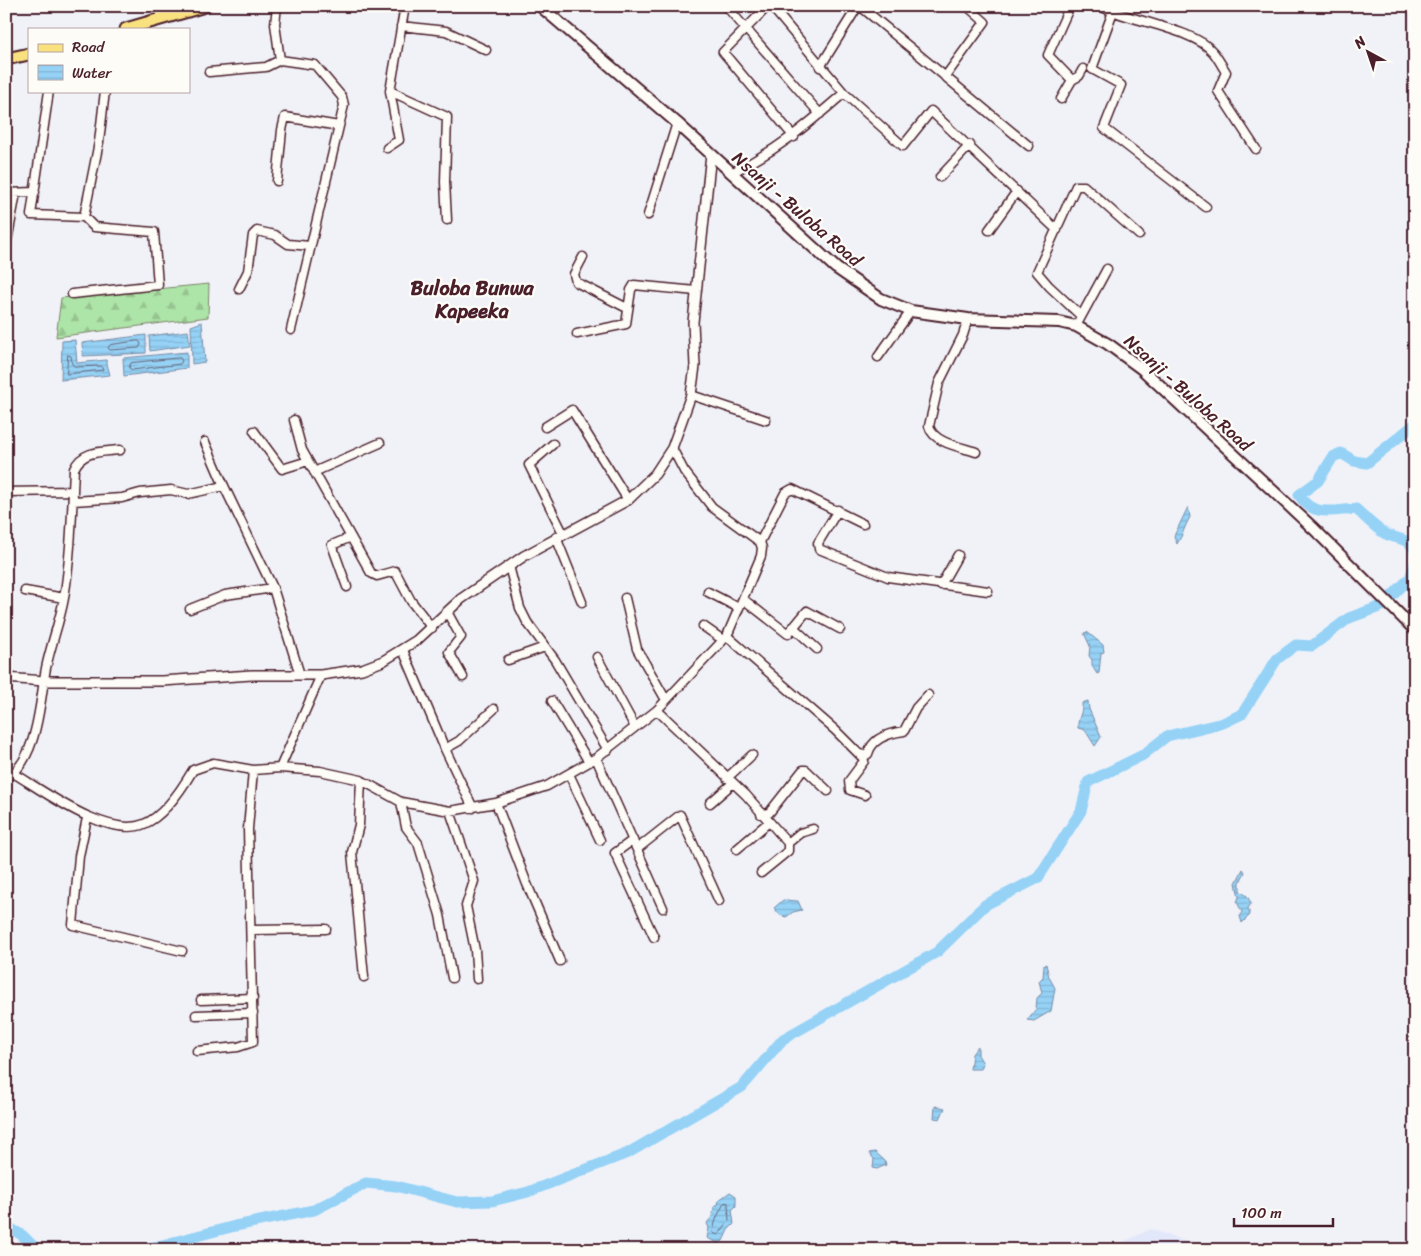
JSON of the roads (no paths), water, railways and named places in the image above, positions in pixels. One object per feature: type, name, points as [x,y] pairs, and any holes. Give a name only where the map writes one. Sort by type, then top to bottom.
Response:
[{"type":"main road","points":[[130,28],[205,6]]},
{"type":"main road","name":"Nsanji - Buloba Road","points":[[540,6],[711,154],[836,268],[882,299],[911,310],[968,319],[1059,322],[1076,326],[1108,344],[1142,369],[1314,529],[1415,630]]},
{"type":"main road","points":[[6,59],[28,54]]},
{"type":"street","points":[[158,6],[162,18]]},
{"type":"street","points":[[277,6],[275,24],[280,60]]},
{"type":"street","points":[[387,148],[399,140],[390,91],[405,6]]},
{"type":"street","points":[[726,6],[820,114]]},
{"type":"street","points":[[794,137],[723,52],[770,6],[844,93],[904,146],[931,111],[1057,230]]},
{"type":"street","points":[[820,67],[859,6],[1029,146]]},
{"type":"street","points":[[945,77],[985,22],[967,6]]},
{"type":"street","points":[[1070,6],[1048,55],[1072,80]]},
{"type":"street","points":[[1100,6],[1114,9],[1171,30],[1205,45],[1213,52],[1226,72],[1218,91],[1256,149]]},
{"type":"street","points":[[1114,9],[1092,69],[1121,85],[1104,128],[1206,207]]},
{"type":"street","points":[[401,26],[446,31],[486,50]]},
{"type":"street","points":[[209,72],[266,67],[280,60],[310,63],[318,68],[344,101],[291,330]]},
{"type":"street","points":[[1061,99],[1072,80],[1079,76],[1083,70]]},
{"type":"street","points":[[390,91],[447,117],[445,182],[447,220]]},
{"type":"street","points":[[49,92],[31,215],[84,217],[94,227],[154,232],[158,285],[72,294]]},
{"type":"street","points":[[84,217],[99,142],[105,92]]},
{"type":"street","points":[[731,174],[760,159],[794,137],[844,93]]},
{"type":"street","points":[[277,181],[285,118],[339,126]]},
{"type":"street","points":[[648,215],[677,124]]},
{"type":"street","points":[[940,177],[970,146]]},
{"type":"street","points":[[6,678],[44,681],[162,681],[252,675],[321,675],[362,670],[403,650],[432,628],[461,599],[509,566],[559,535],[628,500],[655,474],[672,448],[691,394],[695,366],[693,322],[711,154]]},
{"type":"street","points":[[1080,314],[1038,274],[1076,186],[1082,184],[1139,235]]},
{"type":"street","points":[[989,230],[1017,191]]},
{"type":"street","points":[[6,194],[35,192]]},
{"type":"street","points":[[6,247],[16,193]]},
{"type":"street","points":[[239,289],[248,271],[253,236],[257,231],[275,235],[288,244],[310,246]]},
{"type":"street","points":[[582,258],[574,274],[576,282],[628,308]]},
{"type":"street","points":[[1076,326],[1080,314],[1107,268]]},
{"type":"street","points":[[577,334],[626,324],[631,290],[637,284],[696,291]]},
{"type":"street","points":[[878,357],[911,310]]},
{"type":"street","points":[[968,319],[963,335],[940,383],[929,426],[930,432],[936,438],[976,452]]},
{"type":"street","points":[[691,394],[766,420]]},
{"type":"street","points":[[545,427],[572,410],[628,500]]},
{"type":"street","points":[[294,420],[302,450],[371,573],[377,576],[395,571],[411,601],[432,628]]},
{"type":"street","points":[[254,431],[282,469],[308,461]]},
{"type":"street","points":[[206,442],[224,486],[273,588],[300,675]]},
{"type":"street","points":[[314,472],[380,443]]},
{"type":"street","points":[[553,444],[529,465],[559,535],[582,602]]},
{"type":"street","points":[[14,774],[87,818],[126,826],[144,824],[157,815],[180,792],[193,770],[213,763],[253,770],[280,768],[320,771],[360,780],[401,802],[450,811],[496,804],[547,786],[608,750],[657,710],[726,638],[761,556],[762,548],[760,542],[712,507],[684,471],[672,448]]},
{"type":"street","points":[[6,778],[14,774],[29,749],[40,710],[44,681],[64,598],[74,469],[81,458],[92,452],[120,450]]},
{"type":"street","points":[[72,501],[122,498],[140,493],[171,490],[188,494],[224,486]]},
{"type":"street","points":[[760,542],[788,490],[801,492],[863,524]]},
{"type":"street","points":[[6,492],[73,492]]},
{"type":"street","points":[[838,510],[822,534],[818,543],[819,549],[888,576],[988,591]]},
{"type":"street","points":[[347,587],[332,545],[351,537]]},
{"type":"street","points":[[941,585],[958,554]]},
{"type":"street","points":[[509,566],[520,608],[527,622],[555,660],[608,750]]},
{"type":"street","points":[[190,609],[225,595],[273,588]]},
{"type":"street","points":[[25,591],[64,598]]},
{"type":"street","points":[[708,592],[739,608]]},
{"type":"street","points":[[625,598],[638,649],[666,700]]},
{"type":"street","points":[[743,599],[788,634],[807,611],[840,629]]},
{"type":"street","points":[[447,612],[461,637],[449,652],[463,677]]},
{"type":"street","points":[[704,626],[726,638],[835,730],[860,754],[864,761],[849,781],[850,790],[866,794]]},
{"type":"street","points":[[793,627],[817,649]]},
{"type":"street","points":[[508,660],[544,647]]},
{"type":"street","points":[[403,650],[445,750],[473,808]]},
{"type":"street","points":[[597,657],[635,727]]},
{"type":"street","points":[[280,768],[321,675]]},
{"type":"street","points":[[860,754],[865,756],[868,754],[870,747],[877,740],[904,731],[916,708],[928,695]]},
{"type":"street","points":[[552,701],[593,760],[664,908]]},
{"type":"street","points":[[445,750],[459,741],[494,710]]},
{"type":"street","points":[[657,710],[734,783],[788,844],[788,851],[761,873]]},
{"type":"street","points":[[727,778],[752,756]]},
{"type":"street","points":[[197,1051],[238,1047],[253,1042],[252,930],[248,829],[253,770]]},
{"type":"street","points":[[761,814],[769,812],[803,770],[806,770],[828,791]]},
{"type":"street","points":[[569,774],[600,840]]},
{"type":"street","points":[[360,780],[359,825],[352,852],[364,977]]},
{"type":"street","points":[[710,804],[734,783]]},
{"type":"street","points":[[401,802],[406,827],[418,843],[440,915],[452,978]]},
{"type":"street","points":[[496,804],[560,961]]},
{"type":"street","points":[[450,811],[474,881],[466,906],[475,950],[477,979]]},
{"type":"street","points":[[637,849],[680,815],[719,901]]},
{"type":"street","points":[[87,818],[79,856],[73,925],[182,951]]},
{"type":"street","points":[[737,849],[769,822]]},
{"type":"street","points":[[788,844],[800,833],[814,829]]},
{"type":"street","points":[[633,840],[615,853],[654,937]]},
{"type":"street","points":[[252,930],[326,929]]},
{"type":"street","points":[[201,1000],[253,998]]},
{"type":"street","points":[[196,1015],[253,1013]]},
{"type":"water","points":[[202,322],[205,362],[192,364],[191,326]]},
{"type":"water","points":[[188,331],[190,345],[150,351],[149,336]]},
{"type":"water","points":[[146,335],[146,353],[83,356],[82,343]]},
{"type":"water","points":[[75,340],[77,363],[106,360],[110,375],[61,380],[62,341]]},
{"type":"water","points":[[187,352],[187,368],[124,376],[123,358]]},
{"type":"water","points":[[1188,507],[1190,517],[1177,544],[1174,536]]},
{"type":"water","points":[[1087,632],[1103,645],[1104,652],[1101,653],[1099,673],[1097,674],[1089,656],[1090,646],[1084,633]]},
{"type":"water","points":[[1088,701],[1089,709],[1101,737],[1095,746],[1085,730],[1078,728],[1082,703]]},
{"type":"water","points":[[1243,869],[1245,872],[1240,882],[1240,891],[1247,896],[1251,903],[1248,908],[1250,915],[1242,923],[1240,916],[1242,912],[1237,902],[1239,897],[1236,883]]},
{"type":"water","points":[[783,900],[798,901],[802,910],[793,912],[786,917],[780,915],[774,908]]},
{"type":"water","points":[[1046,964],[1049,977],[1055,988],[1051,1011],[1034,1021],[1027,1020],[1036,1009],[1037,998],[1042,993],[1039,981],[1043,977],[1044,965]]},
{"type":"water","points":[[978,1046],[978,1055],[983,1063],[981,1069],[970,1069],[972,1054]]},
{"type":"water","points":[[935,1106],[945,1108],[940,1119],[934,1118]]},
{"type":"water","points":[[875,1152],[885,1161],[886,1165],[877,1169],[873,1168],[874,1159],[869,1153]]},
{"type":"water","points":[[730,1192],[736,1196],[736,1206],[732,1210],[734,1224],[728,1230],[723,1241],[718,1243],[707,1238],[709,1228],[707,1223],[712,1217],[714,1207],[718,1205],[719,1200]]},
{"type":"waterway","points":[[1415,424],[1367,463],[1354,461],[1341,453],[1333,457],[1318,481],[1299,495],[1305,502],[1317,510],[1356,509],[1380,531],[1406,541],[1415,551]]},
{"type":"waterway","points":[[143,1250],[235,1226],[314,1210],[366,1183],[396,1186],[457,1202],[492,1201],[528,1192],[628,1153],[742,1087],[783,1039],[937,952],[985,905],[1038,878],[1081,811],[1088,782],[1143,755],[1167,736],[1223,723],[1242,714],[1277,659],[1296,645],[1312,646],[1349,618],[1382,606],[1410,578],[1415,564]]},
{"type":"waterway","points":[[6,1226],[22,1235],[37,1250]]},
{"type":"district","name":"Buloba Bunwa Kapeeka","points":[[472,300]]}]
